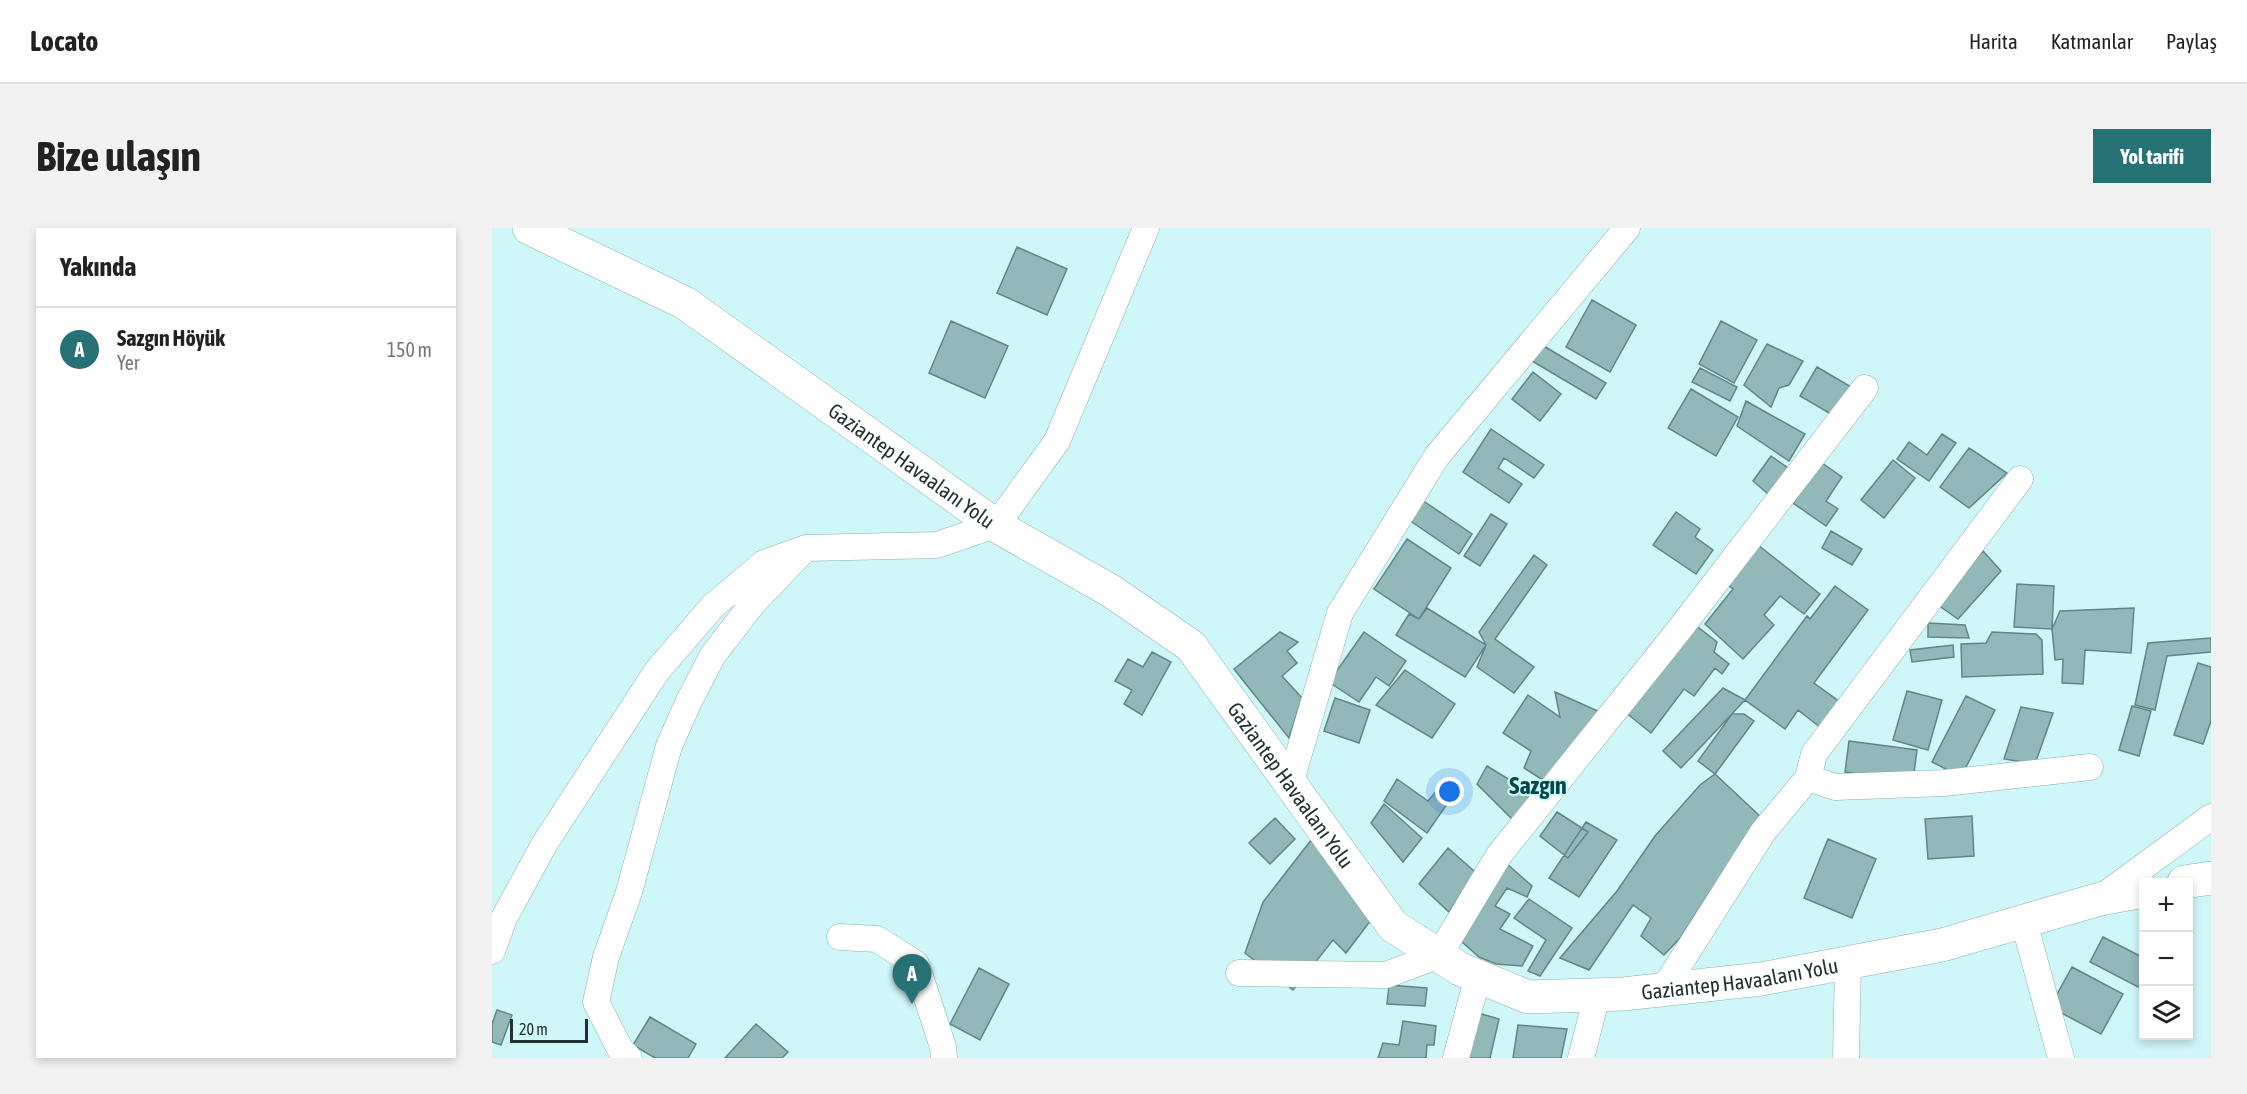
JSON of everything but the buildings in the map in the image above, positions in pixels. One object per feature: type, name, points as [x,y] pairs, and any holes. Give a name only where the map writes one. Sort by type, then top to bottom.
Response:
[{"type":"main road","name":"Gaziantep Havaalanı Yolu","points":[[529,228],[685,303],[995,525],[1111,591],[1191,646],[1393,927],[1460,969],[1528,997],[1663,990],[1761,979],[1942,945],[2100,899],[2139,892]]},
{"type":"main road","points":[[2193,881],[2211,878]]},
{"type":"street","points":[[492,951],[504,918],[545,843],[657,671],[713,606],[764,563],[806,548],[937,545],[995,525],[1057,441],[1146,228]]},
{"type":"street","points":[[1290,784],[1340,613],[1437,456],[1627,228]]},
{"type":"street","points":[[1239,973],[1386,975],[1439,955],[1500,855],[1679,630],[1865,388]]},
{"type":"street","points":[[1663,990],[1763,832],[1808,778],[1814,754],[2020,479]]},
{"type":"street","points":[[629,1058],[620,1049],[596,1002],[606,957],[629,892],[669,746],[713,655],[753,603],[806,548]]},
{"type":"street","points":[[1808,778],[1835,787],[1933,784],[2090,767]]},
{"type":"street","points":[[2100,899],[2211,817]]},
{"type":"street","points":[[2024,922],[2061,1058]]},
{"type":"street","points":[[840,937],[877,939],[916,964],[943,1047],[944,1058]]},
{"type":"street","points":[[1846,1058],[1848,963]]},
{"type":"street","points":[[1456,1058],[1478,976]]},
{"type":"street","points":[[1581,1058],[1597,995]]},
{"type":"place","name":"Sazgın Höyük","points":[[912,1004]]},
{"type":"district","name":"Sazgın","points":[[1538,785]]}]
